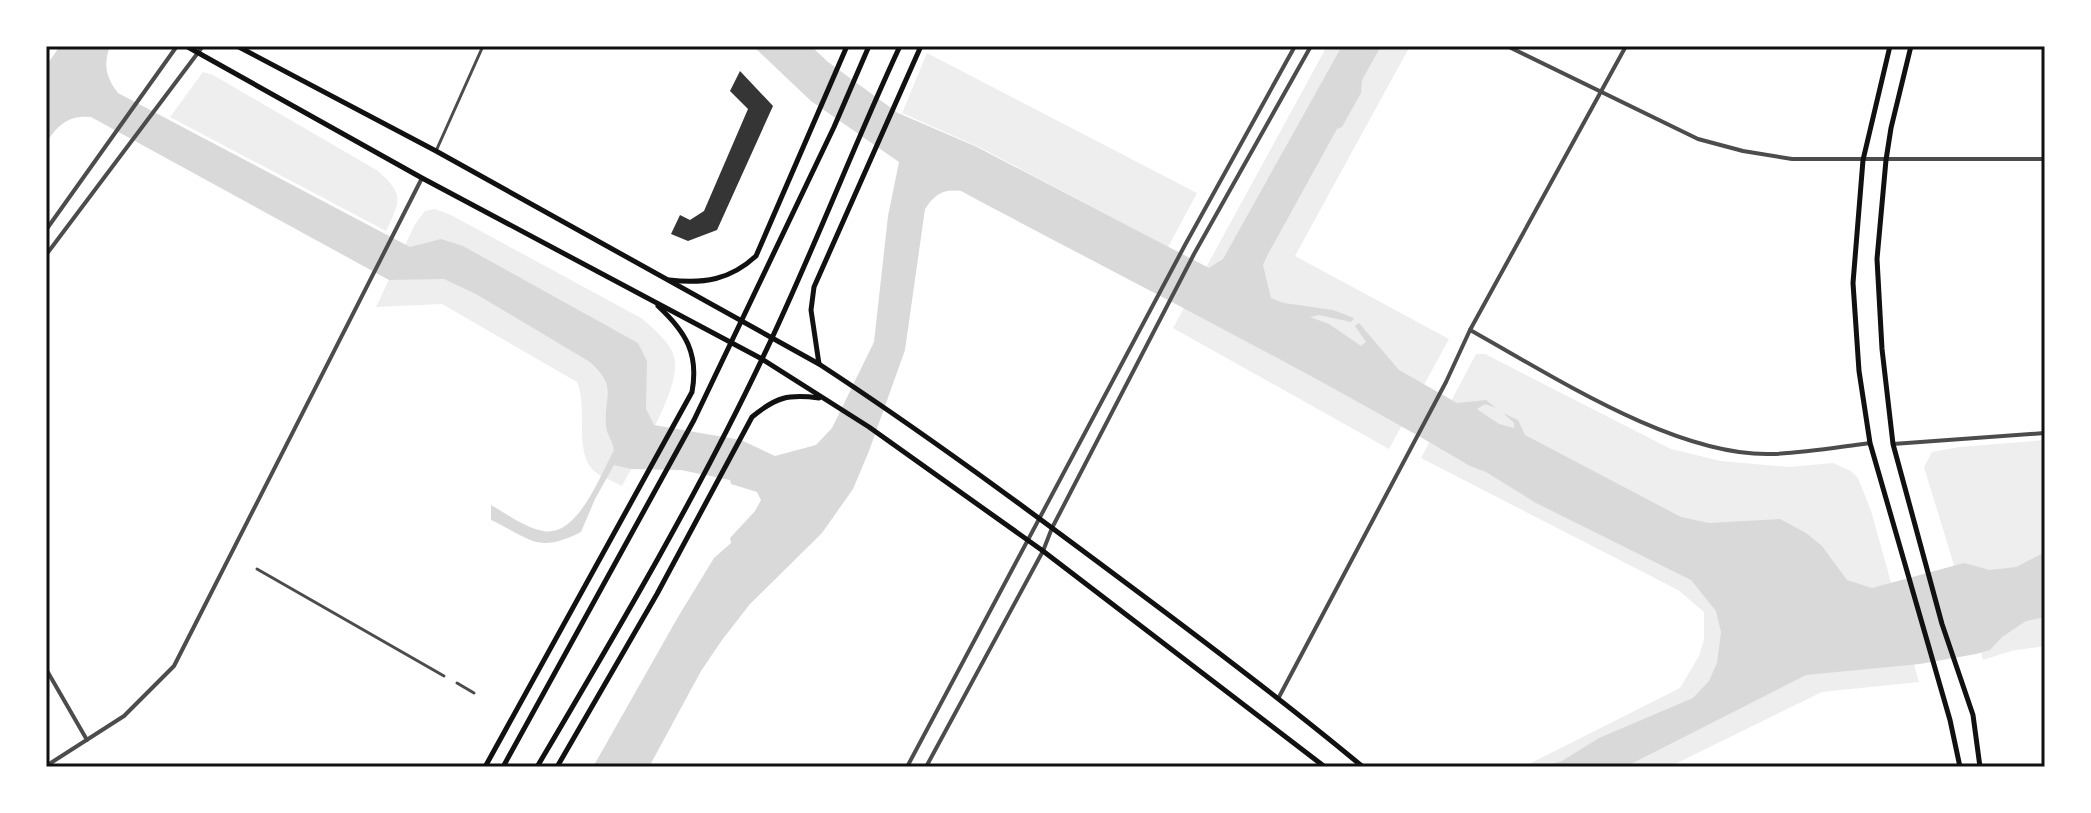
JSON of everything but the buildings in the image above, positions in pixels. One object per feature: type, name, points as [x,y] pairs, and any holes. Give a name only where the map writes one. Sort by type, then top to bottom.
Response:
[{"type":"main road","points":[[186,46],[422,178],[762,359],[869,427],[1043,551],[1325,767]]},
{"type":"main road","points":[[237,46],[436,151],[846,381],[1040,518],[1279,697],[1363,767]]},
{"type":"main road","points":[[669,280],[707,282],[727,276],[756,256],[847,46]]},
{"type":"main road","points":[[503,767],[694,420],[834,127],[869,46]]},
{"type":"main road","points":[[537,767],[597,666],[762,359],[900,46]]},
{"type":"main road","points":[[819,364],[811,310],[814,287],[921,46]]},
{"type":"main road","points":[[1890,46],[1863,160],[1853,283],[1859,371],[1870,443],[1950,720],[1960,767]]},
{"type":"main road","points":[[1911,46],[1886,160],[1877,259],[1882,349],[1893,444],[1942,624],[1973,715],[1980,767]]},
{"type":"main road","points":[[485,767],[692,392],[696,370],[691,351],[681,332],[651,300]]},
{"type":"main road","points":[[557,767],[657,594],[752,417],[769,402],[790,395],[824,399]]},
{"type":"street","points":[[46,230],[177,46]]},
{"type":"street","points":[[46,255],[200,54],[203,46]]},
{"type":"street","points":[[436,151],[483,46]]},
{"type":"street","points":[[907,767],[1185,245],[1295,46]]},
{"type":"street","points":[[926,767],[1043,551],[1052,528],[1194,254],[1311,46]]},
{"type":"street","points":[[1507,46],[1698,139],[1743,151],[1792,159],[2045,159]]},
{"type":"street","points":[[1279,697],[1446,382],[1470,330],[1626,46]]},
{"type":"street","points":[[46,766],[124,716],[174,666],[422,178]]},
{"type":"street","points":[[1470,330],[1578,390],[1671,435],[1713,448],[1771,454],[1870,443]]},
{"type":"street","points":[[1893,444],[2045,433]]},
{"type":"street","points":[[257,569],[444,676]]},
{"type":"street","points":[[46,669],[87,740]]},
{"type":"street","points":[[457,683],[474,693]]},
{"type":"shaded area","points":[[60,46],[110,46],[107,71],[118,93],[410,247],[441,239],[463,246],[638,343],[647,361],[646,409],[654,425],[741,440],[775,456],[816,445],[832,428],[874,342],[888,216],[899,162],[811,101],[753,46],[811,46],[898,113],[977,147],[1209,268],[1223,259],[1342,46],[1381,46],[1362,80],[1361,93],[1342,127],[1337,129],[1263,265],[1271,298],[1284,303],[1333,310],[1354,318],[1351,322],[1319,315],[1310,317],[1329,324],[1361,346],[1366,342],[1355,326],[1359,323],[1399,370],[1457,403],[1486,400],[1496,408],[1485,404],[1477,409],[1499,424],[1514,428],[1514,423],[1503,413],[1518,420],[1525,435],[1681,517],[1709,523],[1780,519],[1822,546],[1847,580],[1872,588],[1964,563],[1990,570],[2016,567],[2045,552],[2045,617],[2026,621],[2002,637],[1990,650],[1976,654],[1920,664],[1806,675],[1625,767],[1542,767],[1562,761],[1599,738],[1693,698],[1709,681],[1717,663],[1721,632],[1716,611],[1691,580],[1536,503],[1486,472],[1470,466],[1281,360],[961,191],[949,191],[936,196],[925,209],[905,350],[853,489],[822,533],[750,604],[722,640],[701,671],[649,767],[593,767],[714,558],[731,543],[730,538],[755,511],[761,500],[757,492],[731,484],[730,480],[681,470],[631,469],[614,465],[581,532],[566,539],[544,543],[535,541],[491,520],[491,505],[529,527],[555,531],[566,525],[586,503],[614,450],[606,426],[607,385],[599,371],[590,362],[476,294],[444,279],[389,280],[91,117],[64,122],[46,143],[46,66]]},
{"type":"shaded area","points":[[1327,46],[1410,46],[1295,256],[1449,339],[1389,449],[1173,328]]},
{"type":"shaded area","points":[[927,53],[1197,193],[1168,247],[981,148],[902,113]]},
{"type":"shaded area","points":[[203,72],[378,171],[393,186],[397,199],[386,231],[170,117]]},
{"type":"shaded area","points":[[435,209],[641,318],[667,343],[675,361],[670,390],[656,424],[622,486],[603,477],[587,462],[577,382],[442,304],[376,307],[415,224],[425,211]]},
{"type":"shaded area","points":[[1476,354],[1485,354],[1671,449],[1721,461],[1789,467],[1833,463],[1851,471],[1858,478],[1871,511],[1919,682],[1822,692],[1669,767],[1523,767],[1680,688],[1699,656],[1704,640],[1704,612],[1678,590],[1421,458]]},
{"type":"shaded area","points":[[2045,440],[2045,646],[2011,651],[1983,660],[1924,467],[1932,452]]}]
